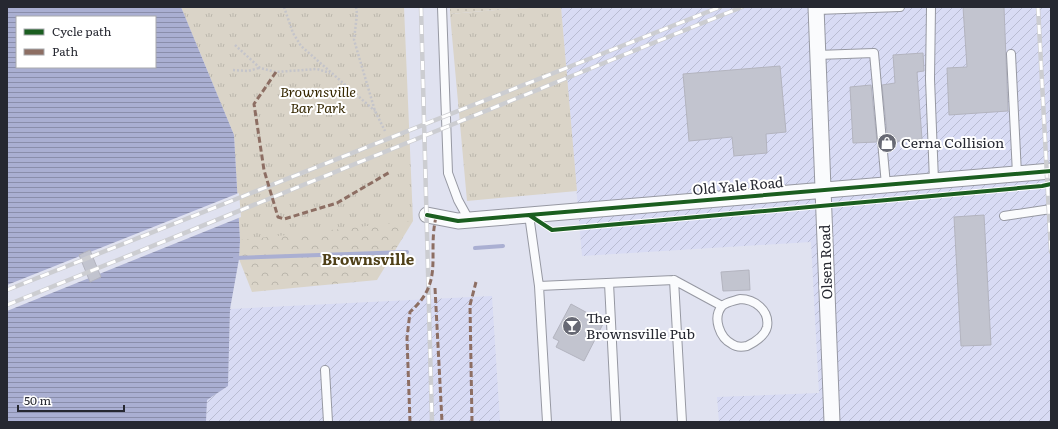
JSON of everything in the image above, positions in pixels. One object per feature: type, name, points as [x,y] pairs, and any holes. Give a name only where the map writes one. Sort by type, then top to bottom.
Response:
[{"type":"street","name":"Olsen Road","points":[[816,8],[832,422]]},
{"type":"street","name":"Old Yale Road","points":[[427,215],[458,221],[1051,171]]},
{"type":"lane","points":[[442,7],[448,173],[458,200],[469,220]]},
{"type":"lane","points":[[816,8],[900,7]]},
{"type":"lane","points":[[931,7],[930,79],[934,181]]},
{"type":"lane","points":[[817,55],[874,53],[886,185]]},
{"type":"lane","points":[[1011,54],[1016,174]]},
{"type":"lane","points":[[1004,216],[1051,209]]},
{"type":"lane","points":[[529,215],[538,286],[547,422]]},
{"type":"lane","points":[[538,286],[674,280],[722,306]]},
{"type":"lane","points":[[674,280],[682,422]]},
{"type":"lane","points":[[609,283],[616,422]]},
{"type":"lane","points":[[740,299],[750,300],[758,304],[764,311],[766,318],[767,327],[763,335],[747,346],[732,345],[720,332],[718,314],[722,306],[728,302],[740,299]]},
{"type":"lane","points":[[325,370],[328,422]]},
{"type":"path","points":[[284,7],[293,33],[301,46],[375,111]]},
{"type":"path","points":[[356,7],[357,14],[354,40],[375,111],[385,131]]},
{"type":"path","points":[[235,45],[260,68]]},
{"type":"path","points":[[233,70],[248,71],[260,68],[276,72],[317,68],[332,74]]},
{"type":"shaded area","points":[[7,7],[181,7],[234,135],[240,240],[239,259],[230,309],[228,386],[207,400],[206,422],[7,422]]},
{"type":"shaded area","points":[[561,7],[1051,7],[1051,422],[719,422],[717,397],[819,393],[811,242],[582,256]]},
{"type":"shaded area","points":[[492,296],[500,422],[206,422],[207,400],[228,386],[230,309]]},
{"type":"green space","name":"Brownsville Bar Park","points":[[181,7],[404,7],[413,221],[240,240],[234,135]]},
{"type":"green space","points":[[450,7],[530,7],[450,14]]},
{"type":"green space","points":[[530,7],[561,7],[577,191],[467,201],[450,14]]},
{"type":"green space","points":[[364,199],[413,221],[377,280],[252,292],[239,259],[240,240],[260,213]]},
{"type":"pier","points":[[239,193],[241,217],[7,311],[7,285]]},
{"type":"building","points":[[963,7],[1004,7],[1008,111],[949,115],[947,68],[967,67]]},
{"type":"building","points":[[923,53],[924,71],[917,72],[922,139],[888,142],[882,85],[895,83],[893,55]]},
{"type":"building","points":[[780,66],[786,132],[766,134],[767,153],[734,156],[732,137],[689,141],[683,74]]},
{"type":"building","points":[[871,85],[877,142],[853,143],[850,87]]},
{"type":"building","points":[[984,215],[991,345],[961,346],[954,217]]},
{"type":"building","points":[[90,250],[101,277],[90,282],[79,255]]},
{"type":"building","points":[[749,270],[750,290],[723,291],[721,272]]},
{"type":"building","points":[[571,304],[604,322],[584,361],[556,347],[559,341],[553,338]]},
{"type":"waterway","points":[[475,248],[503,246]]},
{"type":"waterway","points":[[235,258],[407,252]]},
{"type":"railway","points":[[421,7],[432,422]]},
{"type":"railway","points":[[7,290],[720,7]]},
{"type":"railway","points":[[7,305],[742,7]]},
{"type":"railway","points":[[1038,7],[1051,252]]},
{"type":"marked path","points":[[276,72],[254,104],[264,170],[278,217],[284,219],[337,203],[390,172]]},
{"type":"marked path","points":[[410,422],[407,338],[410,312],[421,301],[428,290],[433,268],[433,244],[436,217]]},
{"type":"marked path","points":[[472,422],[470,305],[476,282]]},
{"type":"marked path","points":[[435,288],[442,422]]},
{"type":"cycle path","points":[[427,215],[458,221],[1051,171]]},
{"type":"cycle path","points":[[529,215],[552,230],[1051,184]]},
{"type":"place","name":"Cerna Collision","points":[[887,143]]},
{"type":"place","name":"The Brownsville Pub","points":[[572,326]]},
{"type":"district","name":"Brownsville","points":[[368,260]]}]
